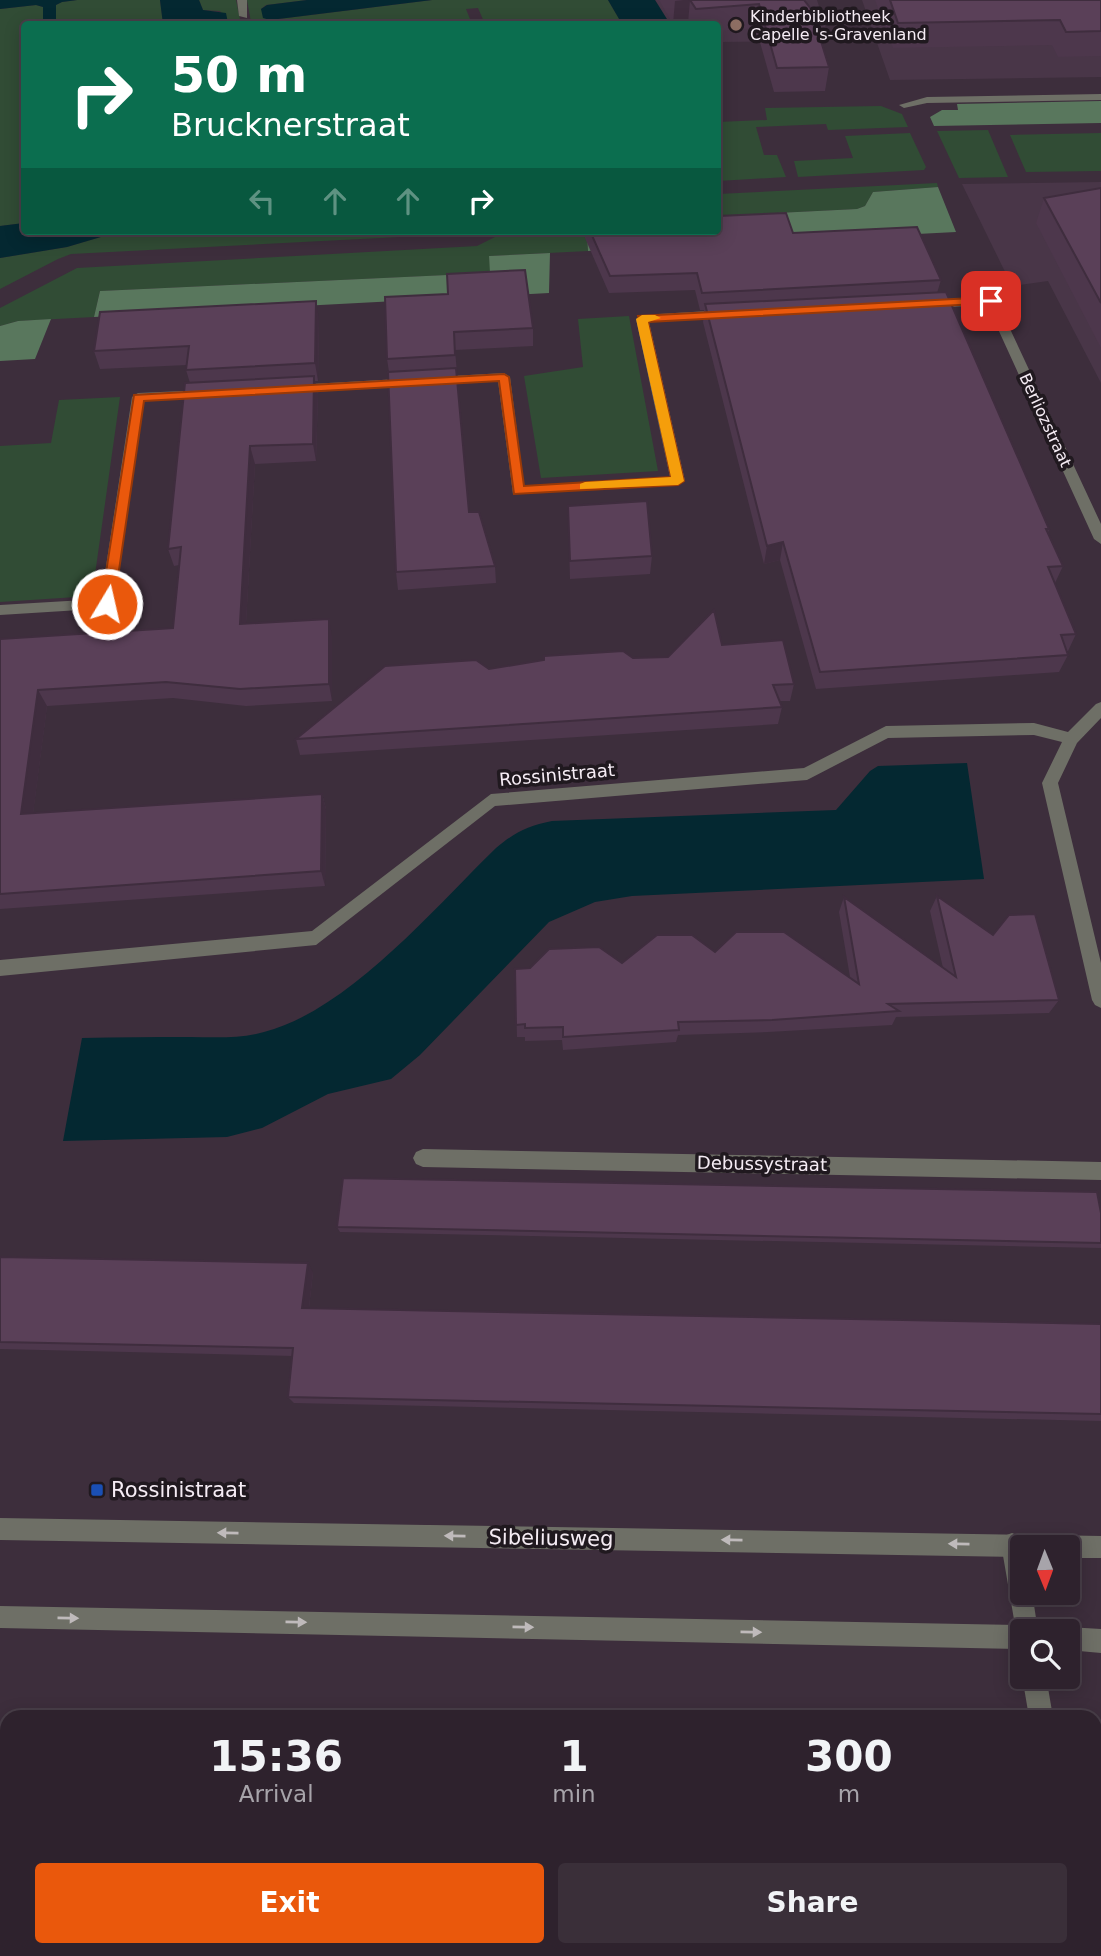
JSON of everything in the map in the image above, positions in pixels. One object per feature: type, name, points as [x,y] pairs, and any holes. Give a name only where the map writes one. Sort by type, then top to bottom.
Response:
[{"type":"street","points":[[242,0],[244,16]]},
{"type":"street","points":[[904,105],[927,100],[1101,97]]},
{"type":"street","name":"Berliozstraat","points":[[907,305],[991,301],[1101,539]]},
{"type":"street","points":[[274,390],[504,377],[518,491],[678,481],[642,319],[740,314]]},
{"type":"street","points":[[0,610],[107,604],[138,397],[220,393]]},
{"type":"street","points":[[1101,708],[1071,739],[1050,783],[1093,927],[1101,1000]]},
{"type":"street","name":"Rossinistraat","points":[[0,968],[316,939],[491,800],[807,774],[886,733],[1034,729],[1071,739]]},
{"type":"street","name":"Debussystraat","points":[[423,1158],[1101,1171]]},
{"type":"street","name":"Sibeliusweg","points":[[0,1529],[1010,1544]]},
{"type":"street","name":"Sibeliusweg","points":[[1080,1546],[1101,1547]]},
{"type":"street","points":[[0,1617],[1010,1637]]},
{"type":"street","points":[[1080,1640],[1101,1641]]},
{"type":"street","points":[[1036,1689],[1040,1710]]},
{"type":"shaded area","points":[[655,0],[817,0],[830,41],[721,42],[721,21],[668,21]]},
{"type":"shaded area","points":[[862,0],[1101,0],[1101,77],[890,80]]},
{"type":"shaded area","points":[[1101,182],[1101,383],[1048,281],[1012,286],[962,184]]},
{"type":"green space","points":[[160,0],[163,21],[56,21],[56,5],[62,2]]},
{"type":"green space","points":[[199,0],[236,0],[240,21],[227,21],[220,11],[203,10]]},
{"type":"green space","points":[[247,0],[307,0],[266,5],[261,9],[271,20],[432,0],[608,0],[620,21],[484,21],[478,8],[466,9],[471,21],[251,21]]},
{"type":"green space","points":[[36,5],[43,7],[43,21],[21,21],[21,223],[0,226],[0,9]]},
{"type":"green space","points":[[1101,101],[1101,123],[934,126],[930,117],[942,110],[958,110],[957,104]]},
{"type":"green space","points":[[881,106],[902,114],[908,127],[828,130],[826,124],[756,127],[764,155],[777,155],[786,177],[721,181],[721,122],[767,120],[765,108]]},
{"type":"green space","points":[[988,130],[1008,177],[959,178],[937,131]]},
{"type":"green space","points":[[910,133],[926,167],[924,170],[798,177],[794,161],[853,158],[845,136]]},
{"type":"green space","points":[[1101,133],[1101,171],[1026,172],[1010,135]]},
{"type":"green space","points":[[937,183],[938,187],[873,192],[865,206],[857,209],[721,216],[721,194]]},
{"type":"green space","points":[[938,187],[956,232],[588,251],[587,235],[721,235],[721,216],[857,209],[865,206],[873,192]]},
{"type":"green space","points":[[108,235],[439,235],[71,254],[0,289],[0,258],[67,247]]},
{"type":"green space","points":[[499,235],[587,235],[588,251],[489,256],[491,273],[100,291],[94,317],[18,321],[0,326],[0,308],[77,268],[477,246]]},
{"type":"green space","points":[[550,253],[549,293],[94,317],[100,291],[490,273],[489,256]]},
{"type":"green space","points":[[629,316],[658,471],[541,478],[524,376],[583,367],[578,319]]},
{"type":"green space","points":[[51,319],[35,359],[0,361],[0,326],[18,321]]},
{"type":"green space","points":[[120,397],[92,596],[0,602],[0,446],[51,443],[59,400]]},
{"type":"water","points":[[0,0],[77,0],[56,5],[56,21],[43,21],[43,7],[36,5],[0,9]]},
{"type":"water","points":[[160,0],[199,0],[203,10],[226,13],[228,21],[163,21]]},
{"type":"water","points":[[307,0],[432,0],[270,20],[263,18],[261,9],[267,5]]},
{"type":"water","points":[[608,0],[655,0],[668,21],[620,21]]},
{"type":"water","points":[[21,223],[21,235],[108,235],[67,247],[0,258],[0,226]]},
{"type":"water","points":[[967,763],[984,879],[632,896],[595,902],[549,922],[420,1055],[391,1079],[328,1094],[262,1128],[227,1137],[63,1141],[82,1038],[236,1037],[264,1032],[296,1020],[358,980],[418,927],[496,848],[529,828],[552,821],[836,810],[870,771],[878,766]]},
{"type":"building","points":[[690,0],[804,0],[811,9],[829,67],[777,68],[759,4],[696,9]]},
{"type":"building","points":[[890,0],[1101,0],[1101,31],[1066,32],[1060,20],[898,23]]},
{"type":"building","points":[[1101,188],[1101,303],[1044,198]]},
{"type":"building","points":[[786,213],[793,233],[917,227],[941,280],[702,293],[697,273],[610,276],[592,235],[721,235],[721,216]]},
{"type":"building","points":[[525,270],[533,328],[454,332],[455,355],[387,359],[385,297],[448,294],[447,274]]},
{"type":"building","points":[[946,292],[1049,529],[1046,529],[1063,566],[1048,567],[1076,634],[1061,635],[1068,655],[820,672],[783,542],[767,546],[705,304]]},
{"type":"building","points":[[316,301],[315,363],[186,370],[189,346],[94,351],[100,312]]},
{"type":"building","points":[[456,368],[469,512],[479,512],[495,566],[396,572],[388,372]]},
{"type":"building","points":[[314,376],[313,444],[250,446],[240,624],[329,619],[329,684],[240,689],[166,682],[38,690],[21,814],[322,794],[321,871],[0,894],[0,639],[173,628],[181,547],[168,549],[185,383]]},
{"type":"building","points":[[647,501],[652,556],[570,561],[568,506]]},
{"type":"building","points":[[714,610],[722,645],[783,640],[794,684],[773,685],[782,707],[296,739],[385,666],[476,660],[489,669],[544,660],[544,656],[623,651],[633,658],[668,657]]},
{"type":"building","points":[[937,896],[993,935],[1009,915],[1035,914],[1059,1000],[888,1004],[899,1011],[772,1020],[678,1022],[679,1030],[563,1037],[563,1027],[525,1028],[525,1024],[516,1025],[515,969],[530,968],[549,949],[599,947],[622,963],[657,935],[692,935],[715,952],[736,932],[784,932],[859,984],[844,897],[956,977]]},
{"type":"building","points":[[343,1178],[1097,1192],[1101,1213],[1101,1243],[337,1227]]},
{"type":"building","points":[[0,1257],[308,1263],[302,1308],[1101,1324],[1101,1414],[288,1397],[293,1348],[0,1342]]},
{"type":"slow traffic","points":[[585,487],[678,481],[642,319],[655,318]]},
{"type":"place","name":"Kinderbibliotheek Capelle 's-Gravenland","points":[[736,25]]},
{"type":"place","name":"Rossinistraat","points":[[97,1490]]},
{"type":"route","points":[[107,604],[138,397],[504,377],[518,491],[678,481],[642,319],[991,301]]}]
